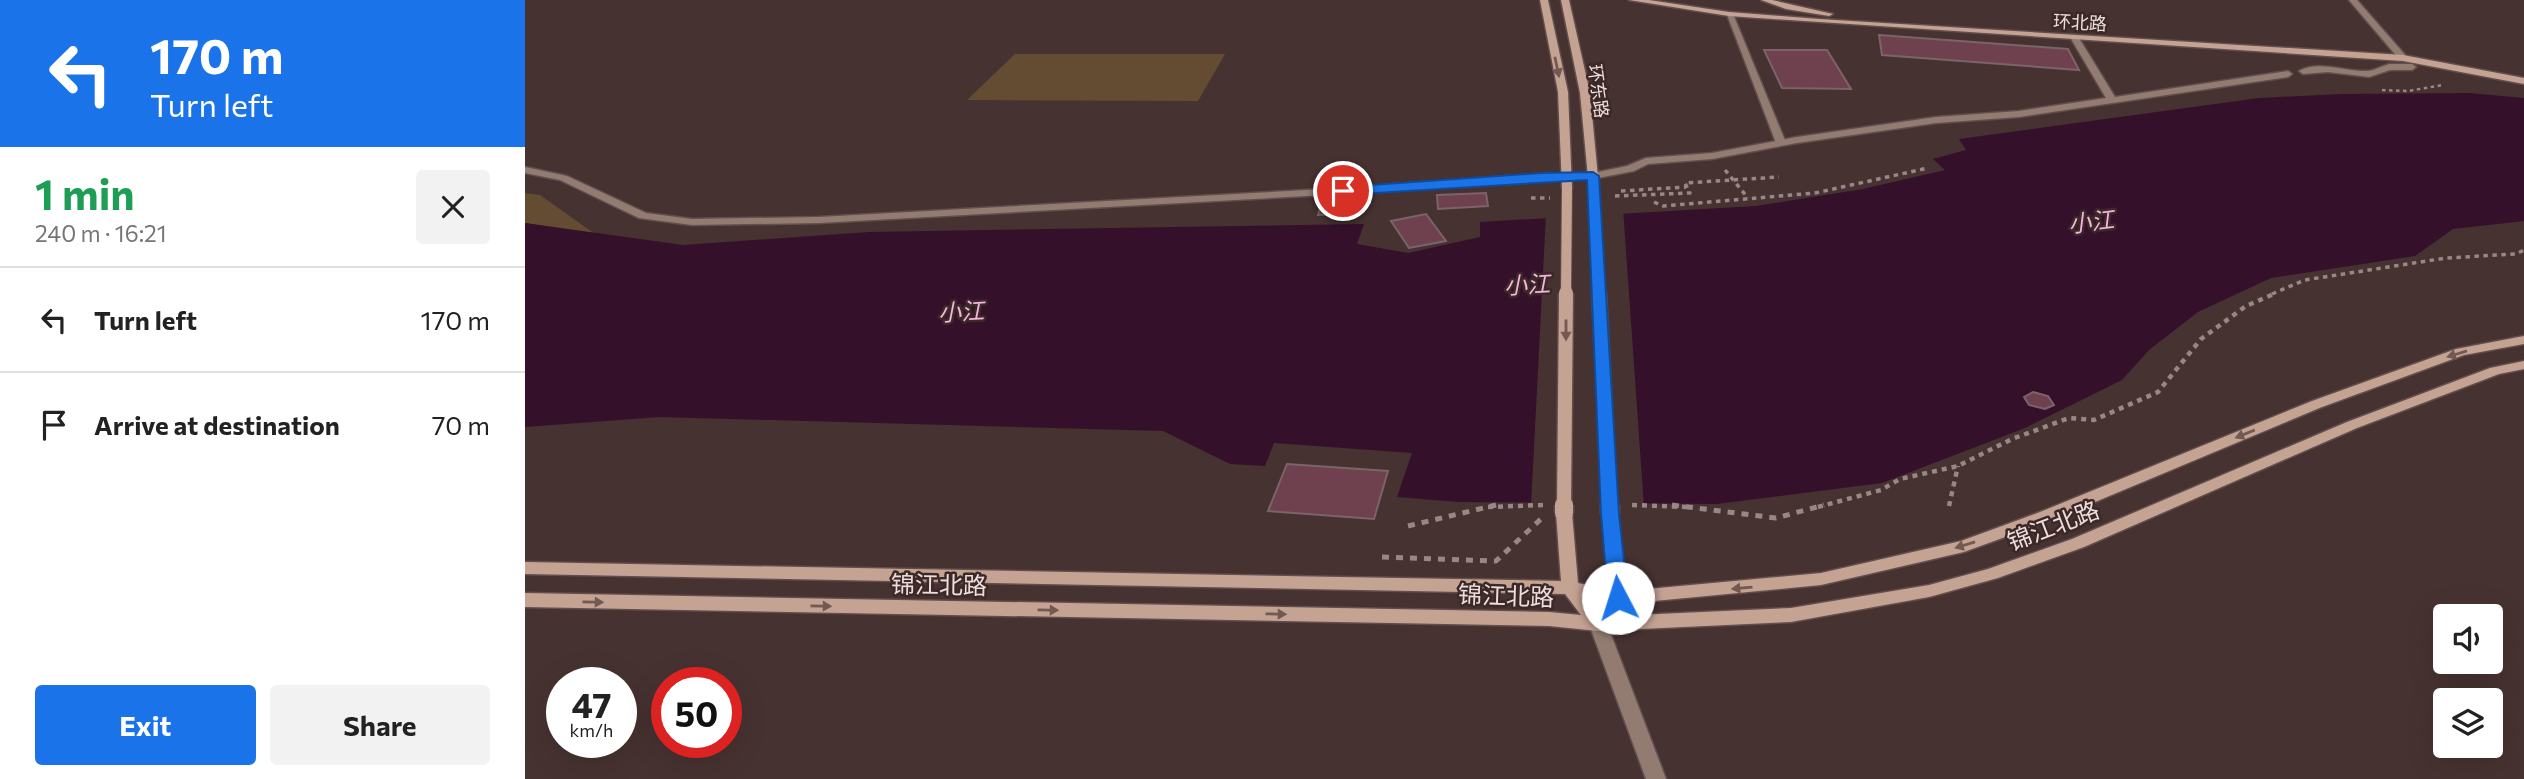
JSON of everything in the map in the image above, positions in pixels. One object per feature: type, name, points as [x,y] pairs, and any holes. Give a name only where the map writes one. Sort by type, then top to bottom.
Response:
[{"type":"main road","points":[[1544,0],[1563,92],[1564,187],[1554,510],[1570,588],[1598,624],[1618,598]]},
{"type":"main road","name":"环东路","points":[[1565,0],[1585,93],[1593,182],[1610,514],[1618,598]]},
{"type":"main road","name":"环北路","points":[[1633,0],[1729,14],[2074,37],[2426,55],[2524,73]]},
{"type":"main road","name":"环北路","points":[[1683,0],[1841,16],[2400,55],[2524,81]]},
{"type":"main road","points":[[1765,0],[1786,7],[1841,16]]},
{"type":"main road","name":"锦江北路","points":[[525,568],[1570,588],[1618,598],[1821,579],[1964,546],[2046,516],[2317,404],[2461,352],[2524,340]]},
{"type":"main road","name":"锦江北路","points":[[525,600],[1535,619],[1598,624],[1791,615],[1929,591],[1992,574],[2078,543],[2352,425],[2495,371],[2524,365]]},
{"type":"street","points":[[2353,0],[2400,55]]},
{"type":"street","points":[[1729,14],[1781,143]]},
{"type":"street","points":[[2074,37],[2112,100]]},
{"type":"street","points":[[2303,71],[2328,68],[2369,74],[2389,67],[2413,67]]},
{"type":"street","points":[[525,170],[563,178],[642,216],[692,222],[819,220],[1564,187],[1593,182],[1646,162],[1713,156],[1936,120],[2019,114],[2288,74]]},
{"type":"street","points":[[1598,624],[1656,779]]},
{"type":"path","points":[[1713,156],[1749,199]]},
{"type":"path","points":[[1654,202],[1663,206],[1815,193],[1928,169]]},
{"type":"path","points":[[1612,197],[1690,193],[1685,183],[1780,177]]},
{"type":"path","points":[[1519,199],[1564,187]]},
{"type":"path","points":[[1615,192],[1687,187]]},
{"type":"path","points":[[1631,505],[1671,505],[1776,518],[1881,490],[1900,479],[1958,466],[2012,439],[2069,418],[2094,420],[2158,392],[2201,339],[2246,306],[2305,281],[2446,258],[2516,254],[2524,250]]},
{"type":"path","points":[[1949,506],[1958,466]]},
{"type":"path","points":[[1408,526],[1496,505],[1554,510]]},
{"type":"path","points":[[1382,557],[1496,561],[1554,510]]},
{"type":"shaded area","points":[[1015,54],[1225,54],[1198,101],[967,100]]},
{"type":"shaded area","points":[[525,193],[540,195],[595,234],[525,223]]},
{"type":"water","name":"小江","points":[[2470,93],[2524,98],[2524,221],[2453,229],[2415,256],[2271,278],[2198,312],[2149,350],[2122,380],[2025,428],[1882,483],[1717,504],[1458,502],[1397,497],[1412,453],[1274,443],[1265,466],[1230,464],[1163,431],[660,417],[525,427],[525,223],[683,245],[869,232],[1364,224],[1357,244],[1408,253],[1480,237],[1480,222],[1756,206],[1863,189],[1945,170],[1933,159],[1966,150],[1959,139],[2259,98]]},
{"type":"pier","points":[[1623,208],[1644,507],[1531,506],[1546,214]]},
{"type":"building","points":[[1879,35],[2068,49],[2079,70],[1882,55]]},
{"type":"building","points":[[1764,50],[1827,50],[1851,89],[1782,88]]},
{"type":"building","points":[[1486,193],[1488,206],[1438,209],[1437,195]]},
{"type":"building","points":[[1322,200],[1361,200],[1358,214],[1318,215]]},
{"type":"building","points":[[1426,214],[1446,241],[1409,248],[1391,221]]},
{"type":"building","points":[[2033,392],[2048,396],[2054,405],[2045,409],[2029,405],[2024,397]]},
{"type":"building","points":[[1287,464],[1388,471],[1374,519],[1268,511]]},
{"type":"route","points":[[1343,191],[1541,177],[1593,176],[1610,514],[1618,598]]}]
